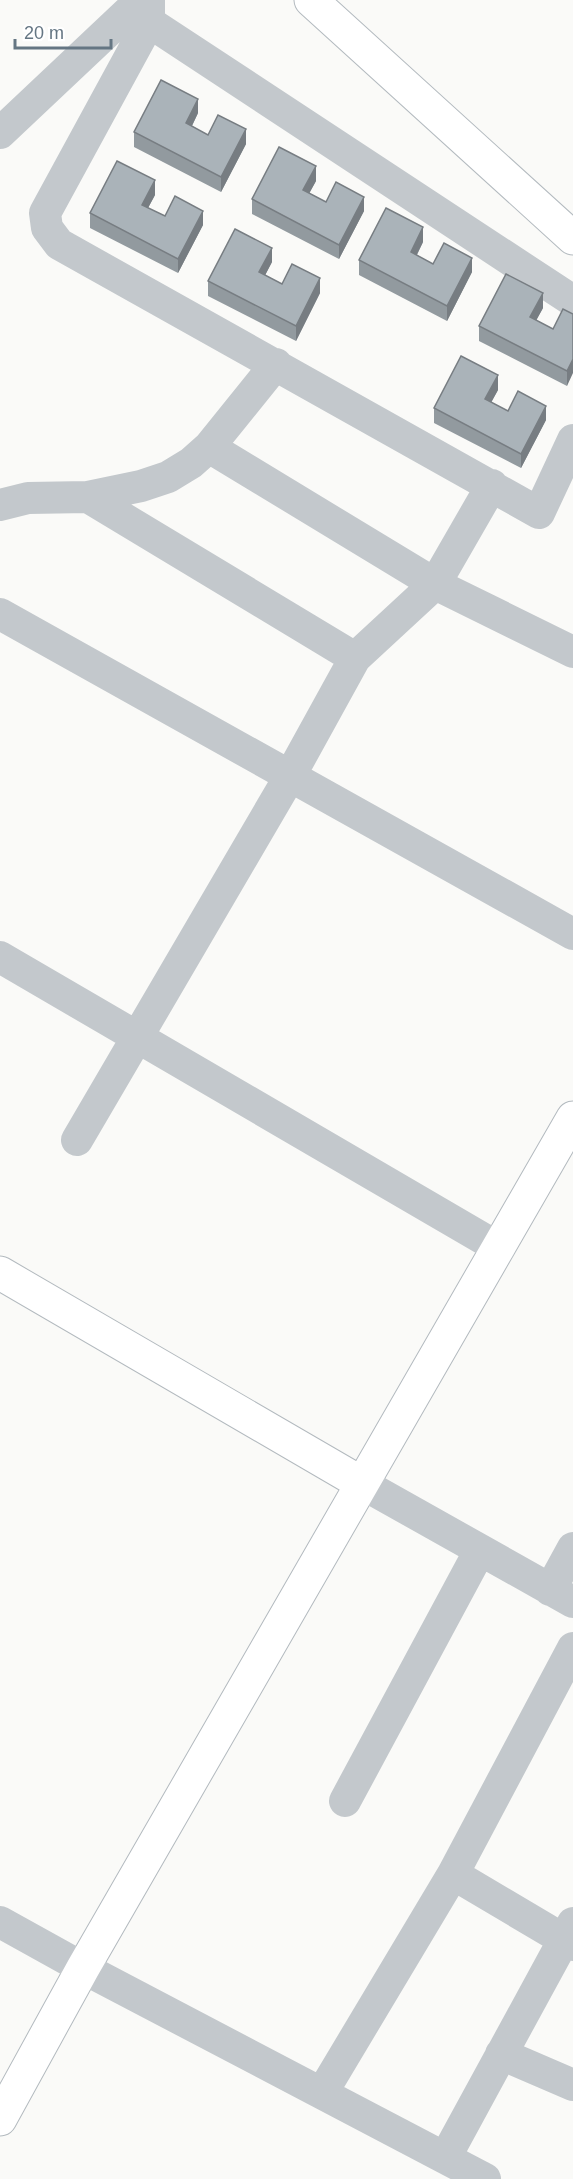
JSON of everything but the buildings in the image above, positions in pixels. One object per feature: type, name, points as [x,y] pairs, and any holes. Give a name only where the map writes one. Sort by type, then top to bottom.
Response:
[{"type":"street","points":[[311,0],[573,238]]},
{"type":"street","points":[[0,133],[147,7]]},
{"type":"street","points":[[147,7],[573,301]]},
{"type":"street","points":[[147,7],[45,213],[47,228],[59,244],[539,513],[573,440]]},
{"type":"street","points":[[0,505],[28,498],[88,497],[141,486],[168,477],[191,463],[209,447],[276,364]]},
{"type":"street","points":[[209,447],[435,584],[573,652]]},
{"type":"street","points":[[77,1140],[290,776],[355,658],[435,584],[492,485]]},
{"type":"street","points":[[88,497],[355,658]]},
{"type":"street","points":[[0,614],[573,934]]},
{"type":"street","points":[[0,957],[499,1248]]},
{"type":"street","points":[[0,2119],[83,1968],[573,1118]]},
{"type":"street","points":[[0,1273],[562,1596],[573,1548]]},
{"type":"street","points":[[345,1801],[480,1550]]},
{"type":"street","points":[[322,2093],[453,1874],[573,1648]]},
{"type":"street","points":[[444,2158],[570,1936],[453,1874]]},
{"type":"street","points":[[0,1922],[485,2179]]},
{"type":"street","points":[[501,2054],[573,2085]]}]
